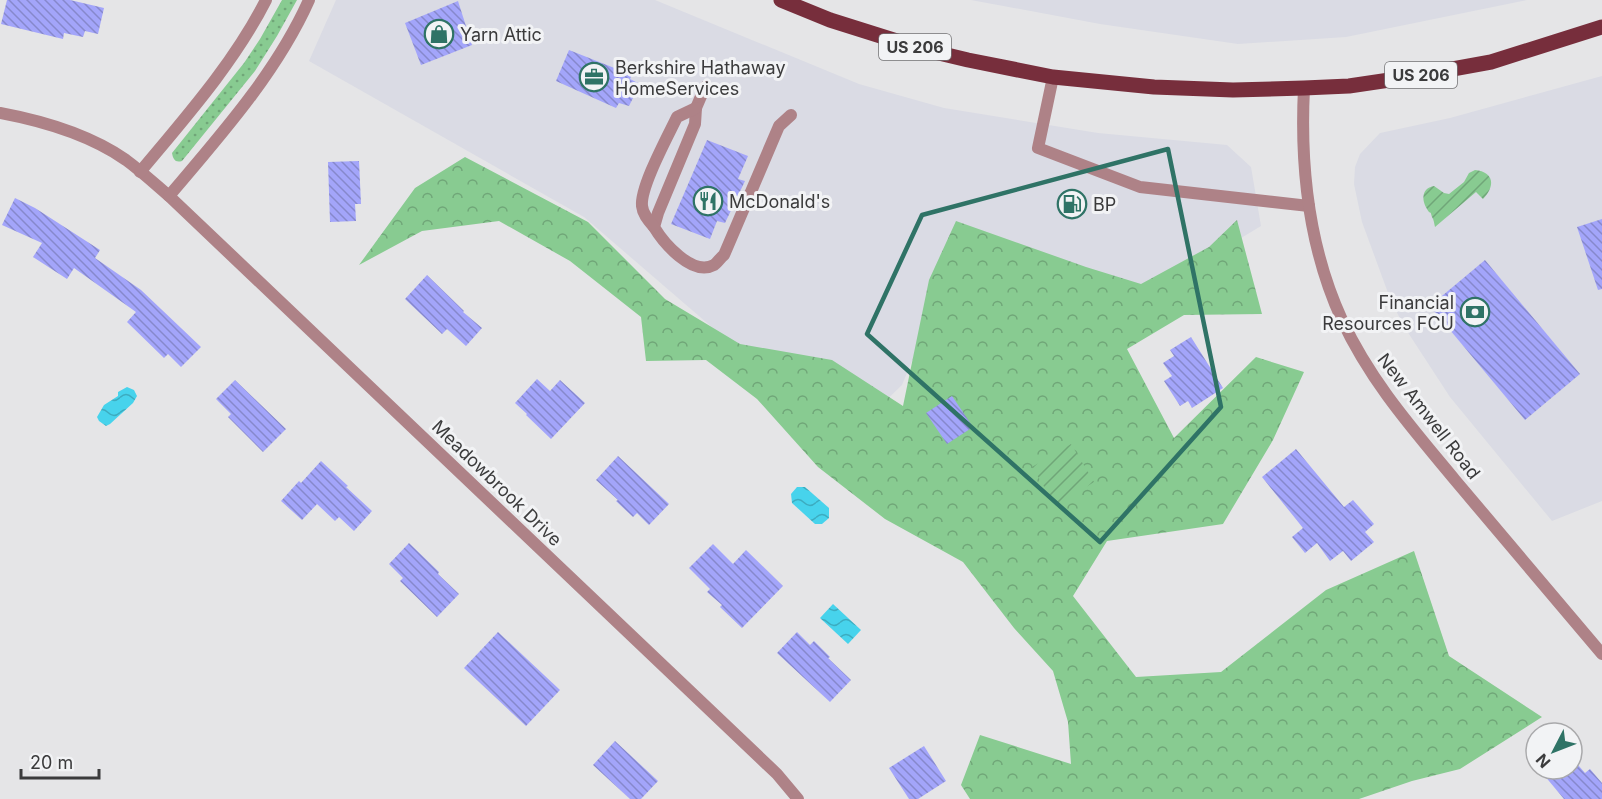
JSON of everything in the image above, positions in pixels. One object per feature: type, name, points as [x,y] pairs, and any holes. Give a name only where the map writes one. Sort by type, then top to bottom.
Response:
[{"type":"main road","name":"US 206","points":[[781,0],[830,20],[922,49],[1053,77],[1154,87],[1233,90],[1349,86],[1403,78],[1491,62],[1602,27]]},
{"type":"street","points":[[140,172],[211,84],[266,0]]},
{"type":"street","points":[[169,196],[275,63],[299,23],[309,0]]},
{"type":"street","points":[[1053,77],[1038,148],[1140,187],[1309,206]]},
{"type":"street","points":[[654,227],[695,124],[696,108],[705,87]]},
{"type":"street","name":"New Amwell Road","points":[[1304,88],[1305,176],[1309,206],[1323,268],[1342,318],[1370,372],[1402,416],[1602,654]]},
{"type":"street","points":[[696,108],[676,117],[643,192],[642,207],[662,240],[684,260],[702,268],[714,265],[724,255],[779,126],[791,115]]},
{"type":"street","name":"Meadowbrook Drive","points":[[0,113],[23,117],[94,142],[125,160],[169,196],[777,774],[798,799]]},
{"type":"highlighted area","points":[[1168,149],[1221,407],[1100,542],[867,334],[922,215]]},
{"type":"shaded area","points":[[336,0],[655,0],[859,84],[944,108],[1098,133],[1227,145],[1251,167],[1261,226],[1145,296],[965,233],[902,385],[844,441],[584,217],[309,61]]},
{"type":"shaded area","points":[[971,0],[1527,0],[1346,37],[1238,44],[1100,24]]},
{"type":"shaded area","points":[[1602,76],[1602,501],[1552,521],[1450,397],[1405,328],[1391,301],[1362,222],[1354,184],[1355,167],[1360,154],[1380,133],[1450,118]]},
{"type":"green space","points":[[282,0],[297,0],[255,71],[182,161],[176,161],[172,153],[244,63]]},
{"type":"green space","points":[[465,157],[588,222],[665,299],[740,344],[832,360],[903,406],[929,280],[956,221],[1141,284],[1209,247],[1237,220],[1262,314],[1184,315],[1127,349],[1174,438],[1256,357],[1304,372],[1273,440],[1223,524],[1107,541],[1073,596],[1136,677],[1221,672],[1326,590],[1414,551],[1449,656],[1542,717],[1536,721],[1524,721],[1524,728],[1460,769],[1412,781],[1359,799],[970,799],[961,785],[980,735],[1071,764],[1068,722],[1053,671],[1014,628],[963,562],[885,519],[818,467],[757,399],[706,360],[646,361],[641,317],[570,261],[499,221],[422,231],[359,265],[415,188]]},
{"type":"green space","points":[[1475,170],[1482,171],[1489,177],[1490,190],[1483,199],[1476,192],[1435,227],[1434,220],[1424,201],[1427,189],[1434,186],[1449,194],[1464,182],[1469,173]]},
{"type":"green space","points":[[1071,444],[1094,482],[1056,506],[1032,467]]},
{"type":"water","points":[[127,387],[134,390],[137,396],[133,403],[106,426],[97,417],[104,405]]},
{"type":"water","points":[[797,487],[805,487],[829,508],[829,518],[822,524],[815,524],[792,503],[791,494]]},
{"type":"water","points":[[833,604],[861,630],[848,644],[820,618]]},
{"type":"building","points":[[7,0],[70,0],[104,8],[98,34],[85,31],[83,37],[64,33],[63,39],[1,24]]},
{"type":"building","name":"Yarn Attic","points":[[458,1],[472,45],[421,65],[405,23]]},
{"type":"building","name":"Berkshire Hathaway HomeServices","points":[[569,50],[632,75],[630,79],[640,84],[629,106],[619,103],[616,108],[556,81]]},
{"type":"building","name":"McDonald's","points":[[707,140],[748,156],[738,179],[745,181],[725,223],[717,221],[710,239],[671,224]]},
{"type":"building","points":[[359,161],[361,204],[355,204],[356,221],[330,222],[328,162]]},
{"type":"building","points":[[15,198],[35,208],[100,250],[95,258],[141,290],[201,347],[181,367],[168,354],[164,358],[127,322],[136,312],[74,268],[67,279],[33,257],[42,243],[2,225]]},
{"type":"building","points":[[1602,219],[1602,289],[1598,290],[1577,227]]},
{"type":"building","points":[[1485,260],[1580,374],[1525,420],[1430,306]]},
{"type":"building","points":[[427,275],[482,328],[466,346],[447,329],[442,334],[405,299]]},
{"type":"building","points":[[1191,337],[1223,388],[1192,408],[1188,401],[1180,406],[1164,381],[1172,376],[1163,363],[1174,356],[1170,350]]},
{"type":"building","points":[[537,379],[550,391],[560,380],[585,403],[551,439],[515,403]]},
{"type":"building","points":[[235,380],[286,429],[263,452],[228,417],[231,414],[216,399]]},
{"type":"building","points":[[952,396],[973,427],[947,444],[926,413]]},
{"type":"building","points":[[1296,449],[1344,507],[1353,500],[1374,524],[1365,532],[1374,542],[1351,561],[1343,551],[1330,561],[1317,543],[1305,553],[1292,537],[1303,528],[1262,477]]},
{"type":"building","points":[[618,456],[669,504],[649,525],[637,513],[633,517],[596,480]]},
{"type":"building","points":[[321,461],[372,511],[354,531],[339,517],[335,521],[317,504],[302,520],[281,501]]},
{"type":"building","points":[[409,543],[459,594],[437,617],[400,581],[403,578],[389,564]]},
{"type":"building","points":[[713,544],[733,564],[746,550],[783,586],[742,628],[720,607],[722,605],[707,592],[710,589],[689,568]]},
{"type":"building","points":[[498,632],[560,690],[526,726],[464,668]]},
{"type":"building","points":[[797,632],[810,645],[814,641],[851,680],[830,702],[777,653]]},
{"type":"building","points":[[615,741],[658,781],[641,799],[630,799],[593,765]]},
{"type":"building","points":[[924,746],[946,781],[918,799],[909,799],[889,768]]},
{"type":"building","points":[[1590,769],[1602,783],[1602,799],[1564,799],[1549,781],[1584,781],[1584,772]]},
{"type":"place","name":"Yarn Attic","points":[[439,34]]},
{"type":"place","name":"Berkshire Hathaway HomeServices","points":[[594,77]]},
{"type":"place","name":"McDonald's","points":[[708,201]]},
{"type":"place","name":"BP","points":[[1072,204]]},
{"type":"place","name":"Financial Resources FCU","points":[[1475,312]]}]
